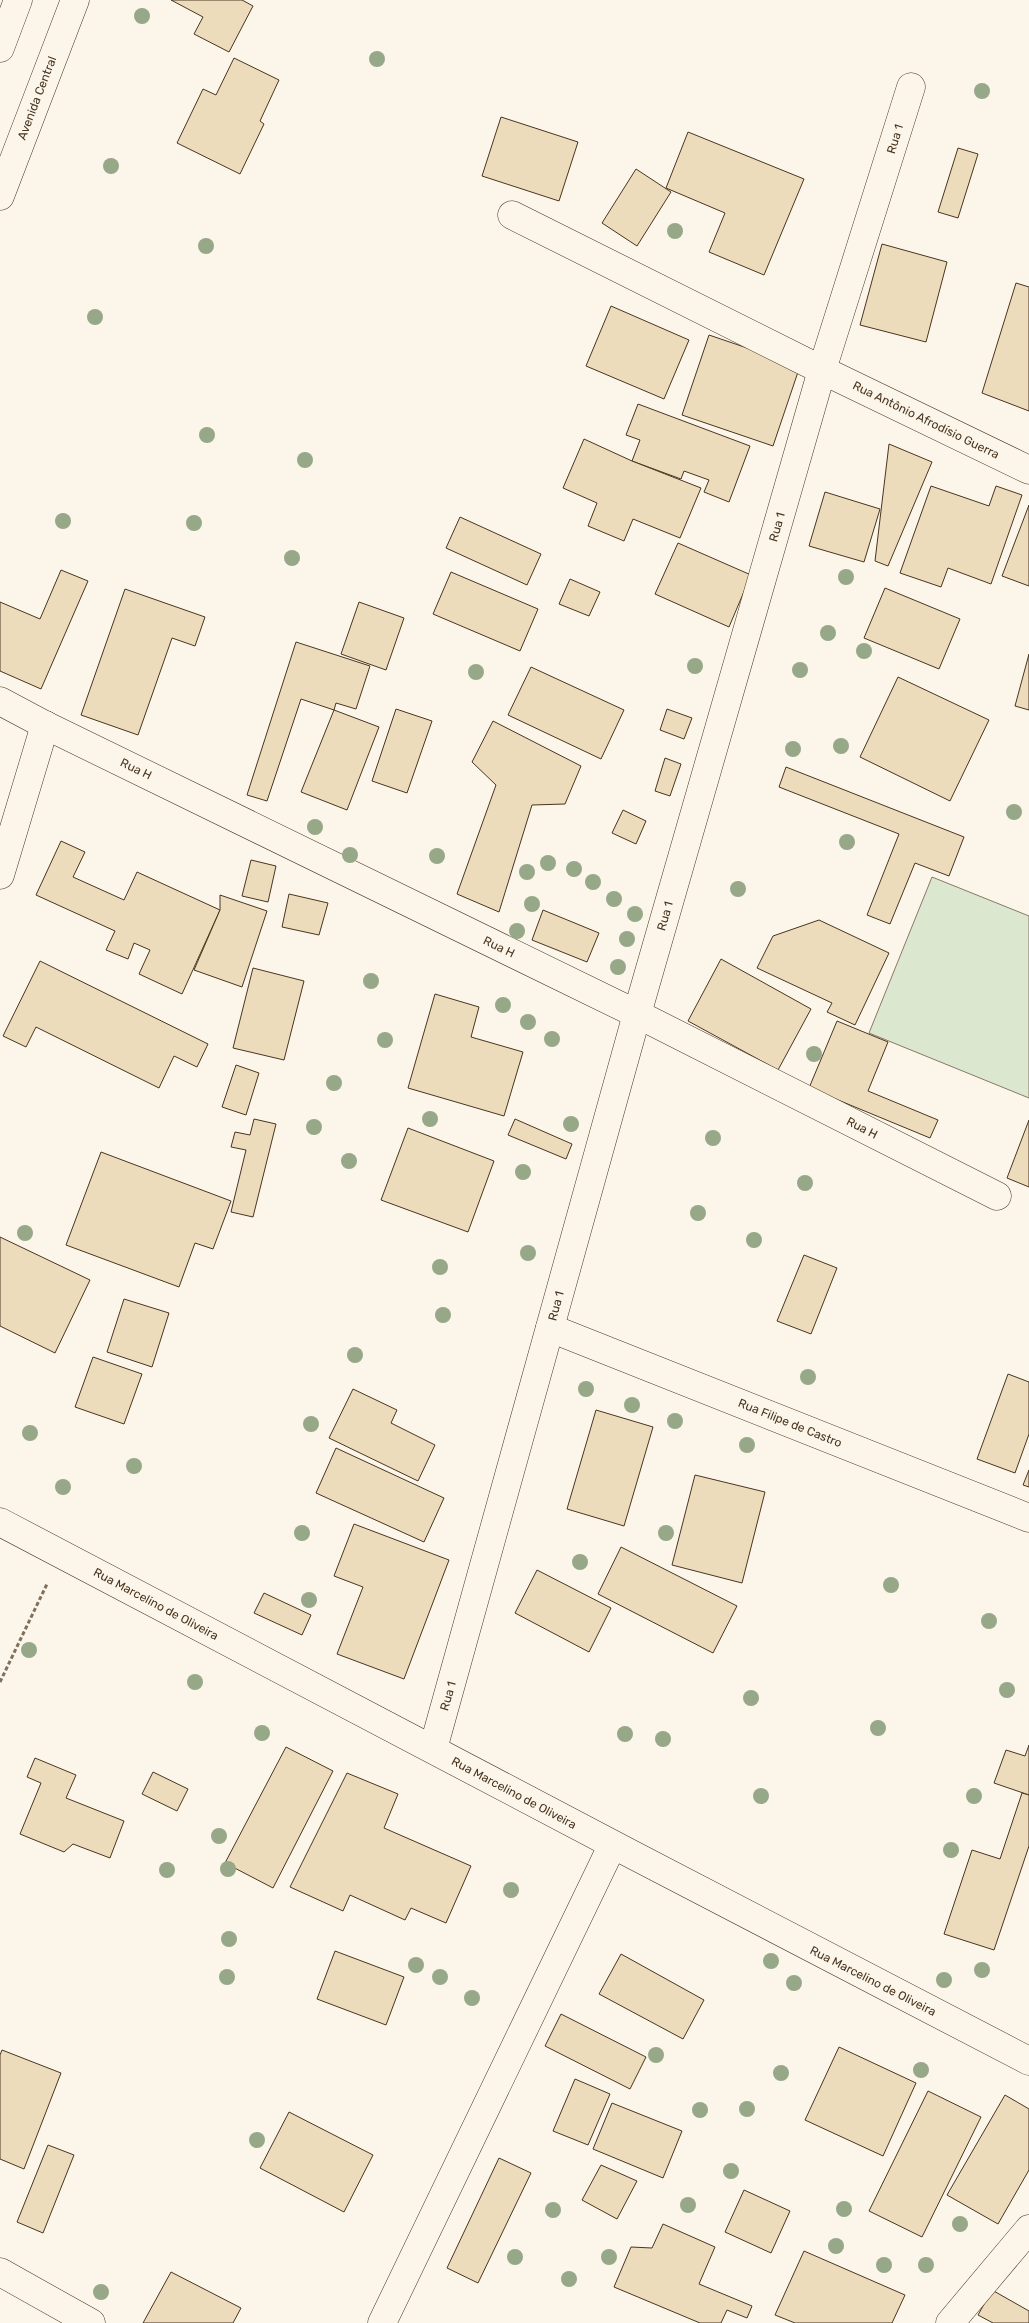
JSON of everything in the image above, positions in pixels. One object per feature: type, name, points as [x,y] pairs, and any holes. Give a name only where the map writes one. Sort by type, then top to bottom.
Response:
[{"type":"street","points":[[0,48],[18,0]]},
{"type":"street","name":"Avenida Central","points":[[0,196],[75,0]]},
{"type":"street","name":"Rua 1","points":[[433,1749],[637,1014],[822,370],[911,88]]},
{"type":"street","name":"Rua Antônio Afrodísio Guerra","points":[[512,215],[822,370],[1029,470]]},
{"type":"street","name":"Rua H","points":[[0,701],[45,725],[637,1014],[997,1196]]},
{"type":"street","points":[[0,875],[45,725]]},
{"type":"street","name":"Rua Filipe de Castro","points":[[550,1328],[1029,1518]]},
{"type":"street","name":"Rua Marcelino de Oliveira","points":[[0,1522],[433,1749],[612,1846],[1029,2061]]},
{"type":"street","points":[[382,2323],[612,1846]]},
{"type":"street","points":[[950,2323],[1029,2229]]},
{"type":"street","points":[[0,2272],[91,2323]]},
{"type":"path","points":[[0,1682],[61,1555]]},
{"type":"green space","points":[[932,877],[1029,916],[1029,1098],[869,1033]]},
{"type":"building","points":[[171,0],[242,0],[253,6],[229,52],[194,34],[203,17]]},
{"type":"building","points":[[234,58],[279,80],[260,121],[264,124],[240,174],[177,143],[203,89],[216,95]]},
{"type":"building","points":[[501,117],[578,142],[559,201],[482,176]]},
{"type":"building","points":[[688,132],[804,179],[764,275],[709,252],[725,213],[666,188]]},
{"type":"building","points":[[958,148],[978,154],[958,218],[938,212]]},
{"type":"building","points":[[636,169],[671,192],[637,246],[602,223]]},
{"type":"building","points":[[882,244],[947,262],[926,342],[860,325]]},
{"type":"building","points":[[1016,283],[1029,287],[1029,411],[982,393]]},
{"type":"building","points":[[611,306],[689,340],[664,399],[586,366]]},
{"type":"building","points":[[709,335],[800,366],[773,446],[682,415]]},
{"type":"building","points":[[638,404],[750,446],[729,502],[704,492],[709,480],[684,471],[681,479],[632,461],[640,440],[626,435]]},
{"type":"building","points":[[584,439],[632,461],[701,488],[680,538],[633,519],[624,541],[588,526],[597,503],[563,488]]},
{"type":"building","points":[[889,444],[932,462],[888,566],[875,561]]},
{"type":"building","points":[[931,486],[989,506],[996,486],[1022,495],[991,584],[948,568],[941,587],[900,573]]},
{"type":"building","points":[[825,492],[880,509],[864,562],[809,546]]},
{"type":"building","points":[[1029,505],[1029,586],[1002,576]]},
{"type":"building","points":[[460,517],[541,554],[527,585],[446,548]]},
{"type":"building","points":[[678,543],[751,575],[729,627],[655,594]]},
{"type":"building","points":[[61,570],[88,581],[41,689],[0,671],[0,602],[40,619]]},
{"type":"building","points":[[451,572],[538,609],[520,651],[433,614]]},
{"type":"building","points":[[570,579],[600,592],[589,616],[559,604]]},
{"type":"building","points":[[885,588],[960,619],[939,669],[864,638]]},
{"type":"building","points":[[125,589],[205,617],[195,646],[172,638],[138,735],[81,715]]},
{"type":"building","points":[[359,602],[404,618],[386,670],[341,654]]},
{"type":"building","points":[[296,642],[370,666],[356,709],[336,703],[334,710],[301,699],[267,801],[247,795]]},
{"type":"building","points":[[1029,654],[1029,710],[1015,706]]},
{"type":"building","points":[[531,667],[624,710],[601,759],[508,715]]},
{"type":"building","points":[[898,677],[989,720],[950,801],[860,757]]},
{"type":"building","points":[[396,709],[432,721],[407,793],[372,781]]},
{"type":"building","points":[[667,709],[692,718],[684,739],[660,730]]},
{"type":"building","points":[[334,710],[379,727],[347,810],[301,792]]},
{"type":"building","points":[[493,721],[581,766],[565,804],[532,805],[499,912],[457,894],[496,785],[472,762]]},
{"type":"building","points":[[665,758],[681,764],[670,796],[655,791]]},
{"type":"building","points":[[786,767],[964,837],[949,876],[915,863],[890,924],[867,915],[899,834],[779,787]]},
{"type":"building","points":[[623,810],[646,821],[636,844],[612,833]]},
{"type":"building","points":[[61,841],[85,852],[73,877],[124,900],[137,872],[220,910],[182,994],[139,974],[150,950],[134,943],[128,959],[106,950],[115,931],[36,895]]},
{"type":"building","points":[[251,860],[276,866],[268,902],[242,896]]},
{"type":"building","points":[[289,894],[328,903],[319,935],[282,927]]},
{"type":"building","points":[[220,895],[267,911],[242,987],[194,970],[220,910]]},
{"type":"building","points":[[543,910],[599,933],[587,962],[532,940]]},
{"type":"building","points":[[819,920],[889,953],[855,1025],[827,1012],[832,1003],[757,968],[773,936]]},
{"type":"building","points":[[721,959],[811,1009],[778,1070],[688,1021]]},
{"type":"building","points":[[40,961],[208,1044],[197,1067],[174,1056],[159,1088],[36,1027],[26,1047],[3,1036]]},
{"type":"building","points":[[253,968],[304,981],[284,1060],[233,1048]]},
{"type":"building","points":[[435,994],[479,1007],[471,1037],[523,1052],[504,1116],[408,1088]]},
{"type":"building","points":[[837,1021],[888,1042],[868,1091],[938,1120],[930,1138],[809,1088]]},
{"type":"building","points":[[236,1065],[259,1073],[246,1115],[222,1107]]},
{"type":"building","points":[[254,1119],[276,1124],[253,1217],[231,1212],[246,1150],[231,1147],[235,1132],[250,1135]]},
{"type":"building","points":[[515,1119],[572,1144],[566,1159],[508,1135]]},
{"type":"building","points":[[1029,1120],[1029,1187],[1007,1178]]},
{"type":"building","points":[[408,1128],[494,1161],[468,1232],[381,1200]]},
{"type":"building","points":[[101,1152],[231,1201],[213,1249],[195,1243],[179,1287],[66,1245]]},
{"type":"building","points":[[0,1237],[90,1280],[55,1353],[0,1326]]},
{"type":"building","points":[[804,1255],[837,1268],[811,1334],[777,1321]]},
{"type":"building","points":[[124,1299],[169,1313],[152,1367],[107,1352]]},
{"type":"building","points":[[93,1357],[142,1374],[124,1424],[75,1407]]},
{"type":"building","points":[[1008,1374],[1029,1382],[1029,1434],[1015,1473],[977,1459]]},
{"type":"building","points":[[353,1389],[397,1410],[391,1423],[435,1445],[418,1481],[329,1438]]},
{"type":"building","points":[[596,1410],[653,1427],[624,1526],[567,1509]]},
{"type":"building","points":[[336,1448],[444,1498],[424,1542],[316,1493]]},
{"type":"building","points":[[1029,1470],[1029,1487],[1023,1485]]},
{"type":"building","points":[[695,1475],[765,1492],[742,1583],[672,1565]]},
{"type":"building","points":[[354,1524],[449,1560],[404,1679],[337,1654],[363,1587],[334,1576]]},
{"type":"building","points":[[621,1547],[737,1606],[713,1653],[598,1594]]},
{"type":"building","points":[[537,1570],[611,1608],[589,1652],[515,1613]]},
{"type":"building","points":[[264,1593],[311,1615],[302,1635],[254,1613]]},
{"type":"building","points":[[1029,1745],[1029,1795],[994,1783],[1006,1750],[1025,1756]]},
{"type":"building","points":[[286,1747],[333,1771],[273,1888],[225,1863]]},
{"type":"building","points":[[35,1758],[76,1775],[66,1798],[124,1821],[110,1858],[73,1844],[64,1852],[20,1834],[41,1783],[27,1777]]},
{"type":"building","points":[[153,1772],[188,1789],[177,1811],[142,1794]]},
{"type":"building","points":[[347,1773],[398,1794],[384,1828],[471,1866],[446,1923],[411,1908],[405,1920],[350,1895],[343,1911],[290,1887]]},
{"type":"building","points":[[1022,1793],[1029,1795],[1029,1846],[994,1950],[944,1934],[972,1850],[1000,1859]]},
{"type":"building","points":[[335,1951],[404,1977],[386,2025],[317,1999]]},
{"type":"building","points":[[621,1954],[704,2000],[683,2039],[599,1994]]},
{"type":"building","points":[[561,2014],[646,2057],[630,2089],[545,2046]]},
{"type":"building","points":[[839,2047],[916,2083],[883,2156],[805,2120]]},
{"type":"building","points":[[2,2050],[61,2073],[24,2169],[0,2159],[0,2055]]},
{"type":"building","points":[[575,2079],[610,2094],[588,2145],[553,2131]]},
{"type":"building","points":[[928,2091],[981,2117],[922,2237],[869,2211]]},
{"type":"building","points":[[1005,2095],[1029,2109],[1029,2170],[998,2224],[947,2195]]},
{"type":"building","points":[[612,2103],[682,2131],[663,2178],[593,2149]]},
{"type":"building","points":[[289,2112],[373,2155],[344,2212],[260,2168]]},
{"type":"building","points":[[48,2145],[74,2155],[43,2233],[17,2222]]},
{"type":"building","points":[[499,2158],[531,2173],[478,2283],[447,2268]]},
{"type":"building","points":[[601,2165],[637,2181],[617,2219],[582,2200]]},
{"type":"building","points":[[744,2190],[790,2211],[771,2253],[725,2232]]},
{"type":"building","points":[[663,2224],[715,2247],[699,2284],[752,2306],[747,2318],[727,2310],[721,2323],[700,2323],[614,2287],[631,2247],[652,2248]]},
{"type":"building","points":[[804,2251],[905,2295],[892,2323],[795,2323],[775,2315]]},
{"type":"building","points":[[171,2272],[241,2308],[233,2323],[143,2323]]},
{"type":"building","points":[[992,2290],[1029,2311],[1029,2323],[993,2323],[978,2315]]}]
